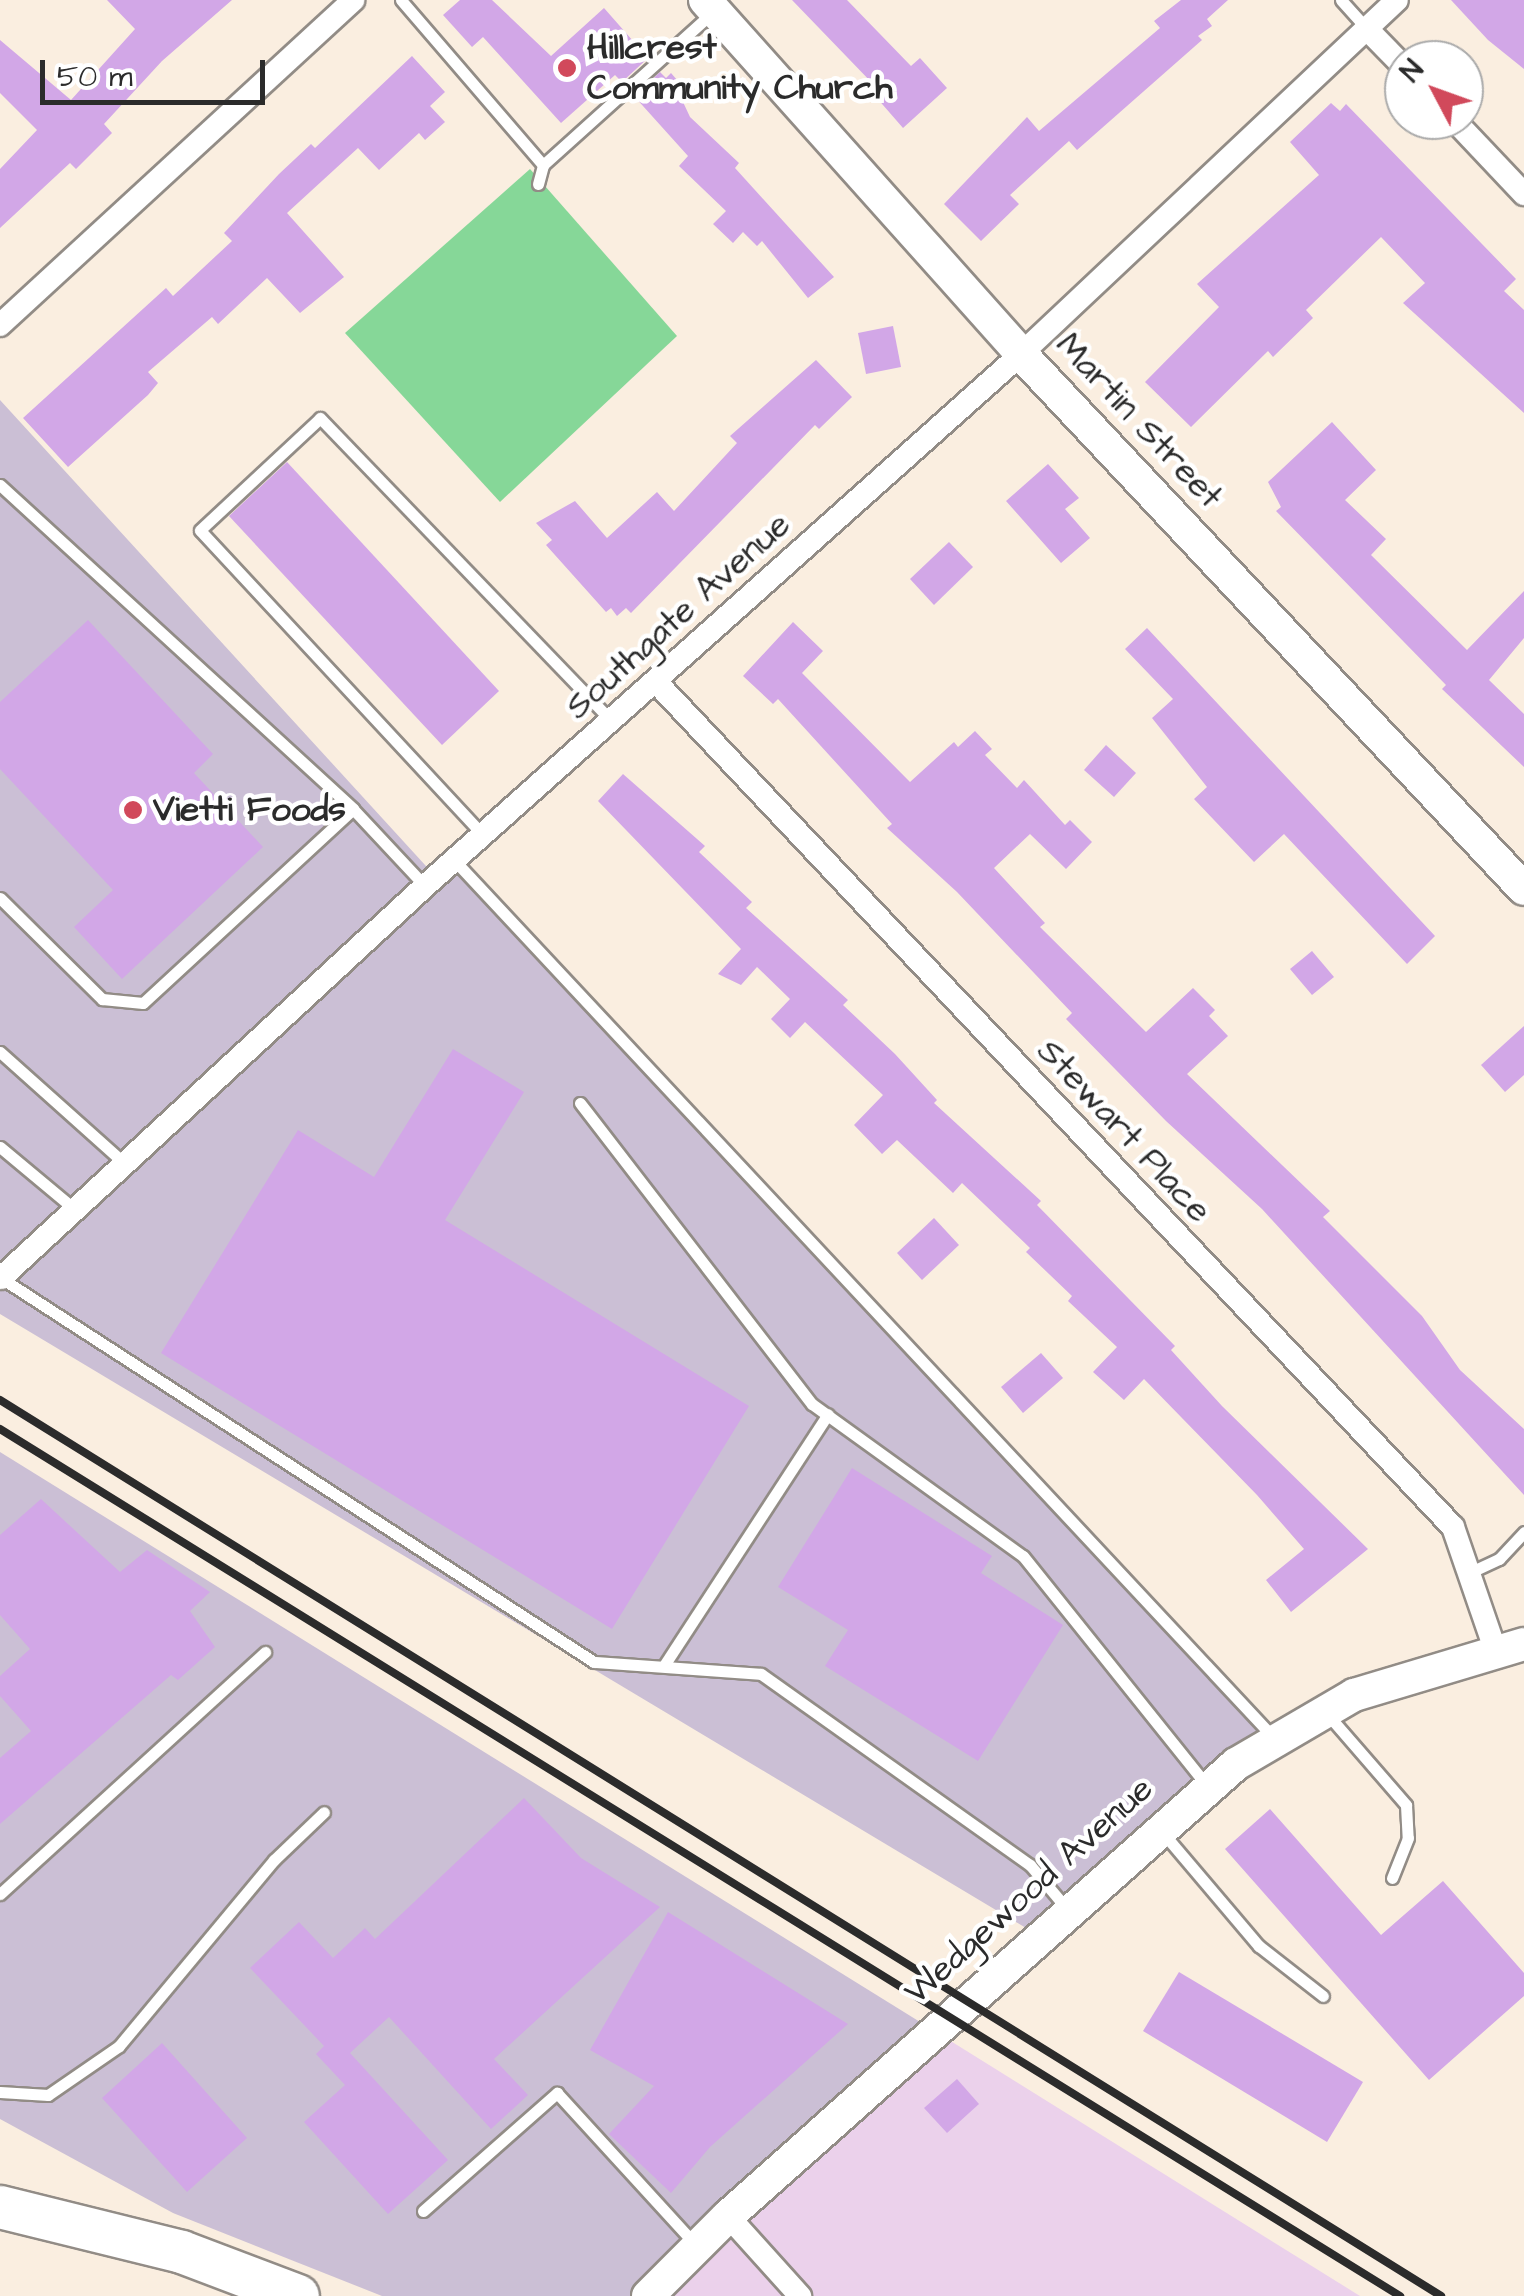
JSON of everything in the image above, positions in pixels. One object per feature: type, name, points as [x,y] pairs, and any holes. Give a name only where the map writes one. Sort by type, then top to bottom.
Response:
[{"type":"highway","points":[[0,2207],[182,2252],[298,2296]]},
{"type":"street","points":[[0,325],[352,0]]},
{"type":"street","name":"Southgate Avenue","points":[[2,1278],[122,1161],[1021,354],[1396,0]]},
{"type":"street","name":"Martin Street","points":[[715,4],[1021,354],[1524,889]]},
{"type":"street","points":[[1366,28],[1384,47]]},
{"type":"street","points":[[1473,140],[1524,194]]},
{"type":"street","name":"Stewart Place","points":[[657,684],[1452,1527],[1510,1648]]},
{"type":"street","name":"Wedgewood Avenue","points":[[648,2296],[728,2216],[1208,1786],[1274,1738],[1323,1709],[1510,1648]]},
{"type":"street","points":[[728,2216],[800,2296]]},
{"type":"lane","points":[[401,0],[543,166]]},
{"type":"lane","points":[[1341,0],[1366,28]]},
{"type":"lane","points":[[538,184],[543,166],[715,4]]},
{"type":"lane","points":[[484,836],[200,530],[320,418],[613,722]]},
{"type":"lane","points":[[0,486],[354,808],[426,886]]},
{"type":"lane","points":[[0,898],[102,999],[142,1003],[354,808]]},
{"type":"lane","points":[[456,861],[1274,1738]]},
{"type":"lane","points":[[0,1052],[122,1161]]},
{"type":"lane","points":[[580,1103],[812,1404],[1024,1556],[1208,1786]]},
{"type":"lane","points":[[0,1147],[72,1207]]},
{"type":"lane","points":[[2,1278],[594,1662],[665,1664],[761,1674],[1030,1864],[1070,1913]]},
{"type":"lane","points":[[665,1664],[828,1414]]},
{"type":"lane","points":[[1473,1571],[1500,1559],[1524,1532]]},
{"type":"lane","points":[[0,1894],[264,1652]]},
{"type":"lane","points":[[1323,1709],[1406,1805],[1408,1838],[1392,1878]]},
{"type":"lane","points":[[0,2092],[48,2095],[118,2046],[274,1860],[324,1812]]},
{"type":"lane","points":[[1160,1830],[1259,1946],[1322,1996]]},
{"type":"lane","points":[[424,2210],[556,2093],[697,2246]]},
{"type":"shaded area","points":[[0,400],[436,877],[455,861],[1274,1738],[1041,1937],[0,1314]]},
{"type":"shaded area","points":[[0,1452],[933,2030],[648,2296],[382,2296],[173,2213],[0,2119]]},
{"type":"shaded area","points":[[933,2030],[1360,2296],[648,2296]]},
{"type":"green space","name":"Hillcrest Community Church","points":[[530,169],[677,336],[500,502],[345,333]]},
{"type":"building","points":[[107,0],[232,0],[162,61],[104,124],[112,133],[76,169],[70,163],[0,228],[0,169],[37,130],[0,93],[0,40],[71,100],[135,29]]},
{"type":"building","name":"Hillcrest Community Church","points":[[460,0],[492,0],[551,56],[604,8],[648,58],[622,82],[615,75],[561,123],[483,37],[472,47],[443,15]]},
{"type":"building","points":[[792,0],[847,0],[911,66],[920,58],[947,88],[903,128],[876,97],[874,85]]},
{"type":"building","points":[[1181,0],[1228,0],[1207,19],[1212,26],[1198,36],[1202,40],[1077,150],[1069,141],[1010,195],[1019,204],[981,241],[944,204],[1027,117],[1039,131],[1160,28],[1154,21]]},
{"type":"building","points":[[1451,0],[1524,0],[1524,69],[1488,40]]},
{"type":"building","points":[[412,56],[445,92],[430,106],[445,122],[425,140],[419,133],[379,170],[358,148],[287,213],[344,277],[300,313],[267,278],[218,324],[212,317],[148,372],[158,383],[148,395],[68,467],[23,418],[166,288],[173,296],[232,241],[224,233],[279,174],[311,144],[315,148]]},
{"type":"building","points":[[660,72],[666,78],[671,73],[690,95],[683,102],[690,117],[739,163],[735,168],[834,277],[808,298],[762,241],[757,246],[743,232],[733,243],[713,224],[726,211],[679,166],[688,156],[634,96]]},
{"type":"building","points":[[1331,103],[1340,111],[1346,104],[1516,279],[1504,291],[1524,310],[1524,413],[1403,303],[1425,283],[1381,237],[1306,310],[1313,318],[1273,357],[1268,351],[1191,427],[1145,382],[1219,307],[1197,284],[1319,175],[1290,142]]},
{"type":"building","points":[[893,326],[901,367],[866,374],[858,333]]},
{"type":"building","points":[[816,360],[852,397],[819,429],[815,425],[631,613],[626,608],[617,616],[611,608],[606,612],[546,545],[552,540],[536,523],[575,501],[607,538],[657,492],[674,511],[737,443],[730,436]]},
{"type":"building","points":[[1332,422],[1376,470],[1345,500],[1386,539],[1371,555],[1467,650],[1524,591],[1524,638],[1489,680],[1524,714],[1524,767],[1442,689],[1446,685],[1276,511],[1281,507],[1268,482]]},
{"type":"building","points":[[287,462],[499,691],[442,745],[229,516]]},
{"type":"building","points":[[1048,464],[1079,498],[1065,509],[1090,538],[1061,563],[1006,501]]},
{"type":"building","points":[[949,542],[973,567],[934,605],[910,579]]},
{"type":"building","name":"Vietti Foods","points":[[88,620],[213,754],[194,773],[263,847],[122,979],[74,927],[113,890],[0,769],[0,702]]},
{"type":"building","points":[[793,622],[823,651],[802,673],[910,782],[954,742],[958,747],[975,731],[992,749],[985,755],[1017,788],[1024,780],[1065,825],[1070,820],[1092,842],[1066,869],[1030,834],[994,868],[1045,923],[1040,927],[1146,1032],[1193,988],[1215,1010],[1209,1016],[1228,1036],[1187,1074],[1330,1211],[1323,1217],[1422,1316],[1460,1370],[1524,1429],[1524,1495],[1262,1209],[1166,1121],[1066,1019],[1072,1013],[957,892],[887,828],[892,824],[778,699],[773,704],[743,676]]},
{"type":"building","points":[[1147,628],[1435,936],[1407,964],[1284,834],[1254,862],[1194,799],[1207,787],[1152,718],[1173,699],[1125,649]]},
{"type":"building","points":[[1106,745],[1136,773],[1114,797],[1084,770]]},
{"type":"building","points":[[623,774],[705,846],[699,852],[752,902],[746,908],[848,1000],[843,1005],[895,1054],[937,1100],[934,1103],[1041,1201],[1037,1205],[1175,1346],[1171,1350],[1222,1406],[1368,1549],[1291,1612],[1266,1580],[1304,1549],[1257,1495],[1144,1379],[1124,1400],[1093,1372],[1117,1347],[1068,1301],[1072,1296],[1026,1252],[1030,1248],[962,1183],[953,1193],[897,1140],[882,1154],[854,1125],[883,1095],[805,1022],[790,1038],[771,1019],[790,999],[757,967],[741,985],[718,974],[741,949],[598,801]]},
{"type":"building","points":[[1312,951],[1334,977],[1312,995],[1290,969]]},
{"type":"building","points":[[1524,1026],[1524,1075],[1505,1092],[1481,1065]]},
{"type":"building","points":[[453,1049],[524,1092],[445,1220],[749,1406],[612,1629],[161,1353],[298,1130],[374,1177]]},
{"type":"building","points":[[934,1218],[959,1245],[922,1280],[897,1253]]},
{"type":"building","points":[[1041,1353],[1063,1378],[1023,1413],[1001,1387]]},
{"type":"building","points":[[852,1468],[992,1556],[981,1573],[1063,1625],[978,1761],[825,1666],[848,1630],[778,1587]]},
{"type":"building","points":[[41,1499],[120,1572],[147,1550],[210,1592],[190,1611],[215,1647],[178,1680],[171,1675],[0,1824],[0,1758],[31,1731],[0,1696],[0,1676],[30,1649],[0,1615],[0,1535]]},
{"type":"building","points":[[524,1798],[581,1858],[660,1907],[494,2059],[528,2095],[491,2129],[389,2017],[350,2053],[448,2160],[388,2214],[304,2122],[345,2085],[316,2054],[324,2046],[250,1968],[299,1922],[333,1958],[365,1928],[375,1939]]},
{"type":"building","points":[[1270,1809],[1381,1935],[1443,1881],[1524,1973],[1524,1996],[1429,2080],[1225,1849]]},
{"type":"building","points":[[668,1912],[848,2024],[710,2147],[671,2193],[609,2134],[654,2086],[590,2050]]},
{"type":"building","points":[[1179,1972],[1363,2082],[1327,2142],[1143,2031]]},
{"type":"building","points":[[162,2043],[247,2138],[187,2192],[102,2098]]},
{"type":"building","points":[[957,2079],[979,2104],[947,2133],[924,2108]]},
{"type":"railway","points":[[0,1400],[1441,2296]]},
{"type":"railway","points":[[0,1429],[1400,2296]]},
{"type":"place","name":"Hillcrest Community Church","points":[[567,68]]},
{"type":"place","name":"Vietti Foods","points":[[133,810]]}]
